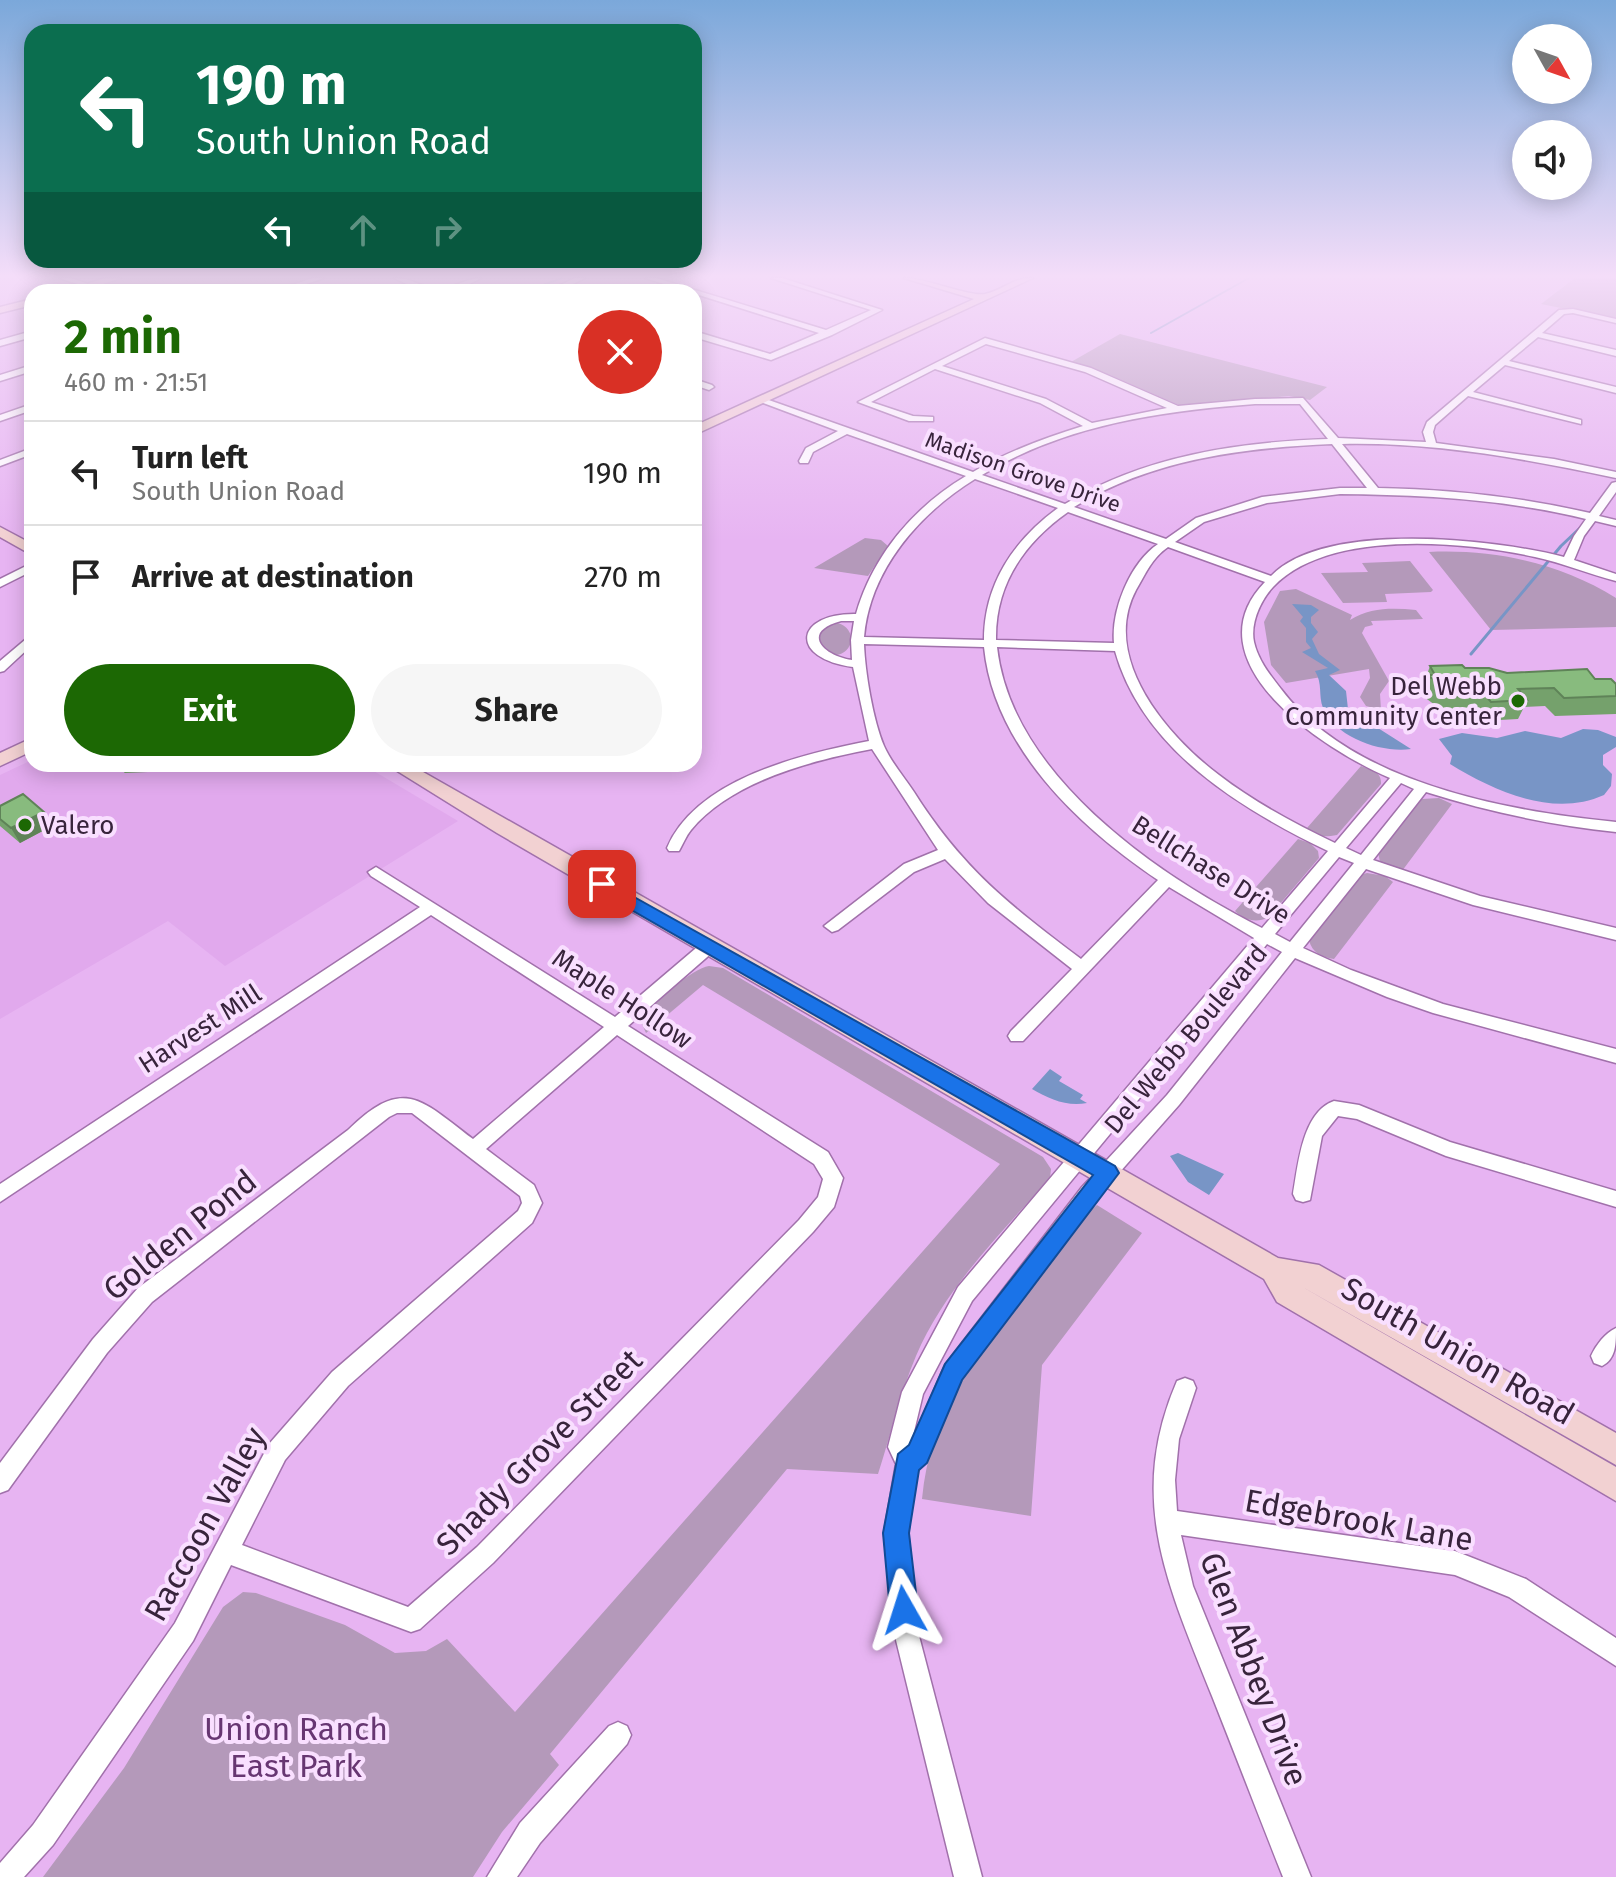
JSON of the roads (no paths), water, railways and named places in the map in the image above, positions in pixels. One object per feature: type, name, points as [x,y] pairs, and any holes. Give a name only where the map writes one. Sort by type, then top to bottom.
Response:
[{"type":"street","points":[[702,428],[846,366]]},
{"type":"street","points":[[930,419],[912,419],[863,402],[934,366],[1043,401],[1093,427]]},
{"type":"street","points":[[1072,366],[1177,410]]},
{"type":"street","points":[[1432,445],[1428,432],[1430,424],[1498,366]]},
{"type":"street","points":[[1517,366],[1616,390]]},
{"type":"street","points":[[0,378],[24,370]]},
{"type":"street","points":[[702,385],[709,387]]},
{"type":"street","points":[[1466,393],[1578,422]]},
{"type":"street","points":[[1083,969],[998,902],[948,852],[876,744],[856,664],[857,640],[859,618],[891,551],[915,521],[951,490],[1018,452],[1093,427],[1177,410],[1303,401],[1373,489]]},
{"type":"street","points":[[702,435],[765,402]]},
{"type":"street","name":"Madison Grove Drive","points":[[765,402],[1272,580]]},
{"type":"street","points":[[0,418],[24,410]]},
{"type":"street","points":[[804,461],[809,450],[845,431]]},
{"type":"street","name":"Bellchase Drive","points":[[1616,475],[1528,456],[1432,445],[1334,442],[1269,445],[1178,460],[1110,483],[1065,507],[1021,546],[1005,571],[993,601],[987,630],[1003,699],[1019,734],[1079,809],[1118,842],[1169,878],[1225,914],[1325,966],[1439,1008],[1616,1056]]},
{"type":"street","points":[[0,463],[24,454]]},
{"type":"street","points":[[1567,562],[1579,536],[1616,485]]},
{"type":"street","points":[[1616,523],[1488,495],[1373,489],[1318,492],[1250,504],[1190,526],[1166,543],[1135,573],[1125,592],[1119,617],[1120,647],[1136,690],[1151,714],[1202,768],[1284,823],[1363,862],[1462,899],[1616,934]]},
{"type":"street","points":[[0,531],[24,545]]},
{"type":"street","points":[[1616,578],[1567,562],[1496,546],[1398,542],[1329,552],[1299,563],[1272,580],[1254,602],[1247,634],[1248,645],[1266,681],[1315,730],[1398,777],[1517,814],[1616,827]]},
{"type":"street","points":[[0,584],[24,570]]},
{"type":"street","points":[[856,664],[825,658],[814,649],[811,641],[814,630],[822,624],[844,617],[859,618]]},
{"type":"street","points":[[857,640],[1120,647]]},
{"type":"street","points":[[0,668],[24,646]]},
{"type":"street","points":[[674,848],[681,829],[689,822],[760,773],[801,758],[876,744]]},
{"type":"street","points":[[0,760],[24,748]]},
{"type":"street","points":[[0,770],[24,759]]},
{"type":"street","name":"South Union Road","points":[[409,772],[708,947],[1082,1156],[1274,1270],[1309,1274],[1616,1450]]},
{"type":"street","name":"Del Webb Boulevard","points":[[1398,777],[965,1294],[913,1392],[899,1447],[907,1463],[918,1454],[953,1372],[1108,1173],[1173,1100],[1423,787]]},
{"type":"street","points":[[832,926],[909,868],[948,852]]},
{"type":"street","name":"Maple Hollow","points":[[376,872],[821,1158],[833,1178]]},
{"type":"street","points":[[1017,1036],[1169,878]]},
{"type":"street","name":"Harvest Mill","points":[[0,1194],[430,908]]},
{"type":"street","points":[[473,1150],[708,947]]},
{"type":"street","name":"Golden Pond","points":[[0,1482],[100,1346],[145,1295],[355,1135],[376,1114],[398,1103],[416,1106],[473,1150]]},
{"type":"street","points":[[1303,1194],[1313,1134],[1334,1108],[1359,1112],[1446,1148],[1616,1199]]},
{"type":"street","name":"Raccoon Valley","points":[[6,1877],[43,1835],[184,1632],[277,1452],[340,1379],[525,1217],[532,1203],[527,1191],[473,1150]]},
{"type":"street","name":"Shady Grove Street","points":[[228,1552],[411,1620],[485,1555],[806,1226],[827,1201],[833,1178]]},
{"type":"street","name":"South Union Road","points":[[1274,1270],[1287,1293],[1616,1485]]},
{"type":"street","points":[[1602,1356],[1616,1338]]},
{"type":"street","name":"Glen Abbey Drive","points":[[1185,1388],[1168,1439],[1164,1480],[1166,1521],[1181,1586],[1195,1627],[1297,1877]]},
{"type":"street","points":[[907,1463],[896,1533],[907,1636],[968,1877]]},
{"type":"street","name":"Edgebrook Lane","points":[[1166,1521],[1455,1563],[1517,1588],[1616,1653]]},
{"type":"street","points":[[501,1877],[530,1833],[618,1735]]},
{"type":"water","points":[[1292,604],[1311,605],[1319,610],[1311,617],[1311,623],[1318,632],[1312,639],[1319,654],[1340,670],[1329,675],[1346,691],[1348,709],[1411,749],[1373,746],[1349,735],[1329,719],[1323,708],[1315,671],[1328,668],[1302,652],[1311,648],[1306,642],[1306,628],[1300,621],[1303,617]]},
{"type":"water","points":[[1583,729],[1598,730],[1616,737],[1616,747],[1603,755],[1603,765],[1612,774],[1611,786],[1604,795],[1565,804],[1524,798],[1485,783],[1450,764],[1452,756],[1439,739],[1462,733],[1497,738],[1525,731],[1561,738]]},
{"type":"water","points":[[1050,1069],[1062,1077],[1059,1081],[1083,1095],[1080,1099],[1087,1103],[1058,1101],[1032,1089]]},
{"type":"water","points":[[1178,1153],[1224,1174],[1209,1195],[1188,1182],[1170,1156]]},
{"type":"waterway","points":[[1471,654],[1561,546],[1580,528]]},
{"type":"place","name":"Del Webb Community Center","points":[[1518,701]]},
{"type":"place","name":"Valero","points":[[25,825]]},
{"type":"park label","name":"Union Ranch East Park","points":[[296,1748]]}]
